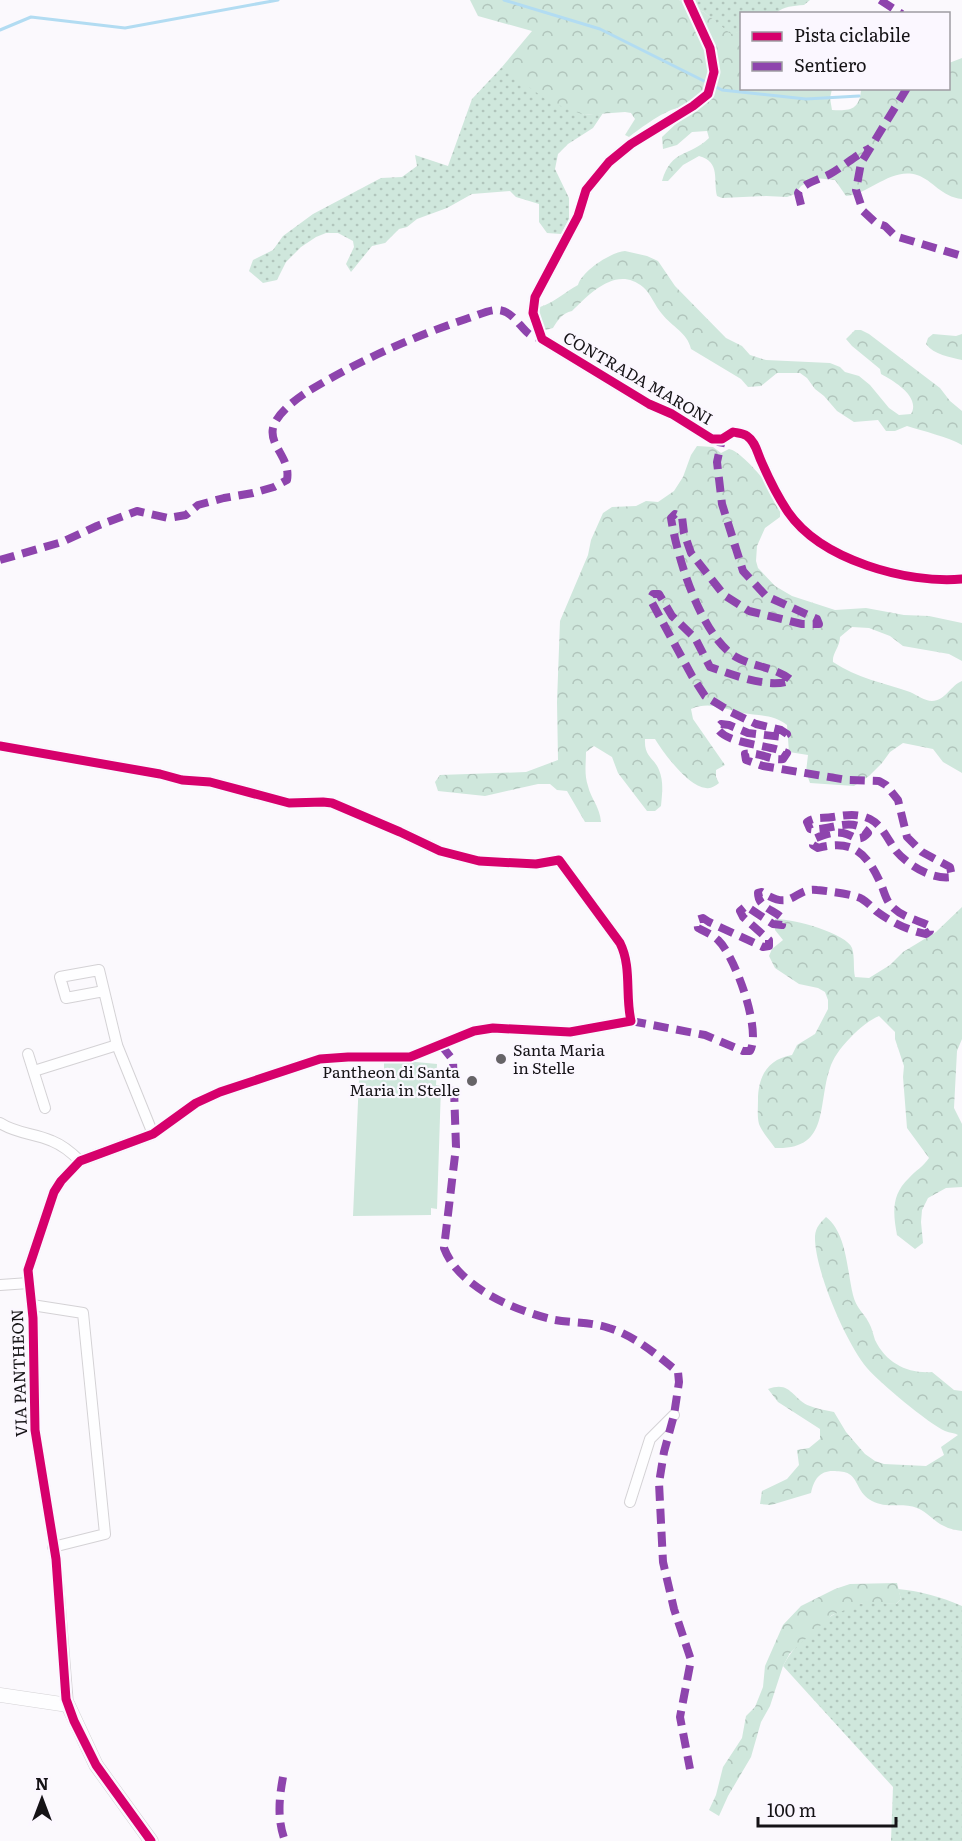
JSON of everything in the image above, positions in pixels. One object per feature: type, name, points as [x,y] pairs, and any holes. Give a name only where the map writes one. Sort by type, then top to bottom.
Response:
[{"type":"street","name":"CONTRADA MARONI","points":[[688,0],[710,48],[714,72],[708,94],[616,156],[586,190],[578,216],[535,297],[533,313],[538,332],[542,339],[712,439],[722,439],[734,432],[746,435],[756,445],[761,462],[788,513],[810,536],[836,553],[855,561],[924,579],[962,579]]},
{"type":"street","name":"VIA PANTHEON","points":[[0,746],[160,774],[182,780],[210,782],[289,803],[323,802],[342,807],[440,851],[479,861],[536,864],[559,860],[626,954],[627,1008],[631,1022],[570,1032],[493,1028],[474,1031],[410,1058],[320,1059],[220,1092],[196,1103],[153,1134],[80,1161],[61,1181],[54,1192],[29,1264],[29,1283],[32,1305],[35,1430],[53,1547],[68,1705]]},
{"type":"street","points":[[104,991],[117,1046],[153,1134]]},
{"type":"street","points":[[34,1071],[117,1046]]},
{"type":"street","points":[[28,1054],[45,1108]]},
{"type":"street","points":[[0,1123],[12,1131],[52,1141],[80,1161]]},
{"type":"street","points":[[0,1285],[29,1283]]},
{"type":"street","points":[[32,1305],[83,1312],[105,1534],[53,1547]]},
{"type":"street","points":[[630,1502],[650,1439],[674,1415]]},
{"type":"street","points":[[0,1695],[68,1705],[96,1765],[151,1841]]},
{"type":"green space","points":[[470,0],[679,0],[704,12],[731,34],[740,31],[740,90],[832,90],[830,98],[832,110],[853,108],[859,101],[861,90],[950,90],[950,63],[962,58],[962,199],[948,195],[923,177],[907,174],[889,178],[864,191],[846,196],[835,180],[815,178],[801,186],[795,194],[787,197],[722,198],[717,196],[715,172],[711,163],[699,156],[683,165],[668,181],[662,181],[666,170],[676,158],[709,138],[707,131],[692,132],[677,145],[663,149],[662,137],[680,120],[680,108],[662,115],[629,137],[625,135],[635,119],[631,113],[584,115],[548,101],[502,67],[532,31],[478,16]]},
{"type":"green space","points":[[679,0],[810,0],[804,5],[792,6],[778,12],[740,12],[740,31],[731,35],[704,12]]},
{"type":"green space","points":[[502,67],[584,115],[603,113],[593,128],[568,144],[558,154],[555,169],[569,198],[569,219],[561,234],[547,233],[539,222],[539,204],[516,197],[510,191],[472,194],[447,208],[417,219],[407,227],[399,229],[385,243],[372,246],[351,272],[346,264],[354,247],[353,241],[338,233],[326,233],[301,247],[286,262],[277,280],[263,283],[249,271],[253,260],[273,250],[283,236],[313,214],[381,178],[402,177],[417,166],[415,155],[448,166],[472,99]]},
{"type":"green space","points":[[625,251],[658,261],[675,286],[726,338],[742,346],[750,355],[766,360],[830,363],[845,372],[859,376],[870,385],[889,408],[899,415],[911,414],[912,402],[905,390],[881,374],[880,369],[846,339],[855,330],[869,334],[940,388],[962,411],[962,445],[907,426],[895,431],[886,431],[878,420],[854,422],[837,411],[800,373],[777,373],[761,386],[748,387],[741,379],[691,349],[683,334],[666,319],[646,290],[633,281],[623,279],[605,284],[572,311],[563,315],[553,328],[542,331],[536,319],[540,307],[578,285],[585,274],[598,263]]},
{"type":"green space","points":[[933,334],[956,336],[962,334],[962,360],[942,355],[929,348],[926,344],[928,338]]},
{"type":"green space","points":[[697,446],[713,447],[721,453],[729,449],[735,451],[757,472],[780,503],[780,517],[765,528],[757,546],[756,561],[758,568],[775,586],[792,596],[835,610],[866,608],[904,615],[929,616],[962,623],[962,661],[949,654],[903,646],[890,636],[869,628],[852,627],[840,637],[833,662],[861,676],[910,692],[929,701],[941,698],[962,681],[962,773],[943,762],[933,749],[903,743],[890,752],[869,776],[854,786],[810,783],[806,772],[808,755],[789,752],[787,725],[782,721],[716,706],[704,706],[691,709],[693,719],[725,765],[716,770],[719,783],[708,788],[692,782],[671,761],[655,739],[645,739],[646,750],[657,766],[662,779],[661,806],[655,811],[647,811],[618,773],[612,757],[594,746],[586,752],[586,778],[601,822],[585,822],[567,791],[557,790],[550,784],[538,784],[485,796],[438,791],[435,782],[440,775],[526,772],[558,760],[557,702],[560,621],[588,555],[591,540],[603,513],[612,507],[636,506],[646,501],[658,502],[674,491]]},
{"type":"green space","points":[[962,907],[962,1039],[957,1051],[954,1108],[962,1124],[962,1187],[946,1188],[928,1198],[922,1210],[923,1243],[915,1249],[897,1235],[896,1198],[903,1184],[929,1158],[907,1128],[904,1066],[895,1032],[879,1016],[850,1038],[837,1053],[826,1082],[818,1123],[813,1134],[805,1142],[793,1147],[775,1148],[760,1127],[758,1091],[762,1076],[777,1060],[792,1055],[797,1045],[815,1034],[828,1009],[825,992],[799,984],[775,968],[769,956],[772,949],[783,940],[775,930],[775,919],[793,921],[817,927],[848,942],[853,951],[855,977],[869,978],[890,965],[903,952],[936,932]]},
{"type":"green space","points":[[384,1059],[437,1064],[436,1085],[441,1086],[437,1209],[431,1208],[431,1215],[353,1216],[359,1079],[384,1079]]},
{"type":"green space","points":[[826,1217],[833,1224],[842,1242],[854,1300],[867,1319],[875,1340],[885,1355],[906,1369],[932,1372],[954,1390],[962,1391],[962,1531],[940,1524],[912,1506],[883,1505],[872,1501],[864,1495],[852,1476],[842,1472],[830,1471],[822,1474],[816,1480],[811,1493],[771,1505],[760,1504],[762,1491],[787,1479],[799,1465],[797,1450],[809,1448],[820,1439],[820,1429],[778,1402],[768,1389],[782,1387],[810,1406],[834,1412],[846,1432],[865,1454],[884,1464],[926,1466],[944,1455],[941,1447],[958,1435],[945,1431],[916,1412],[873,1374],[859,1357],[841,1324],[825,1286],[820,1267],[815,1236],[816,1230]]},
{"type":"green space","points":[[897,1583],[901,1599],[896,1604],[863,1603],[832,1615],[790,1653],[783,1666],[770,1706],[761,1722],[751,1757],[719,1816],[709,1810],[716,1795],[723,1767],[742,1738],[746,1716],[755,1707],[763,1687],[765,1666],[783,1625],[801,1606],[835,1589],[850,1584]]},
{"type":"green space","points":[[898,1589],[931,1595],[962,1606],[962,1841],[891,1841],[893,1787],[783,1666],[806,1635],[828,1618],[839,1611],[863,1603],[896,1604],[901,1599]]},
{"type":"waterway","points":[[0,30],[31,17],[125,28],[278,0]]},
{"type":"waterway","points":[[504,0],[600,29],[722,90],[806,99],[859,96]]},
{"type":"marked path","points":[[880,0],[899,12]]},
{"type":"marked path","points":[[906,90],[861,163],[856,190],[863,211],[895,236],[962,256]]},
{"type":"marked path","points":[[801,205],[798,193],[804,186],[830,174],[870,148]]},
{"type":"marked path","points":[[0,560],[62,542],[137,511],[168,518],[186,515],[198,505],[274,487],[287,480],[286,465],[273,434],[278,417],[287,407],[307,392],[345,370],[425,334],[482,313],[497,310],[507,313],[529,334],[542,339]]},
{"type":"marked path","points":[[631,1021],[705,1035],[743,1051],[750,1051],[753,1041],[750,1011],[739,977],[725,949],[716,938],[698,928],[697,920],[703,918],[763,947],[769,946],[769,940],[743,917],[740,911],[746,906],[773,924],[782,925],[783,919],[761,902],[758,893],[762,892],[781,900],[787,900],[809,890],[846,894],[862,899],[876,911],[900,925],[926,934],[930,931],[930,926],[903,915],[893,908],[875,872],[856,850],[840,845],[818,848],[813,845],[814,839],[828,834],[843,833],[861,838],[868,833],[855,825],[810,829],[807,822],[810,820],[847,815],[865,817],[878,825],[896,851],[914,867],[929,874],[952,877],[950,867],[922,852],[907,837],[898,800],[886,785],[879,781],[847,780],[763,766],[746,760],[745,754],[783,759],[787,753],[730,738],[717,728],[721,724],[748,733],[782,737],[787,734],[781,730],[756,724],[705,696],[650,599],[653,594],[659,594],[672,616],[695,638],[710,667],[762,682],[783,683],[791,680],[778,672],[736,657],[723,647],[712,632],[693,594],[685,574],[671,518],[675,514],[682,517],[684,533],[691,553],[724,595],[749,611],[802,624],[819,624],[817,619],[766,596],[743,571],[722,504],[717,462],[722,439]]},
{"type":"marked path","points":[[441,1045],[453,1060],[456,1147],[444,1248],[451,1262],[462,1275],[490,1296],[540,1316],[619,1331],[678,1372],[679,1382],[674,1415],[659,1483],[663,1562],[674,1609],[691,1660],[680,1717],[690,1769]]},
{"type":"marked path","points":[[283,1777],[280,1809],[285,1841]]},
{"type":"cycle path","points":[[688,0],[710,48],[714,72],[708,94],[693,106],[631,144],[609,162],[586,190],[578,216],[535,297],[533,313],[542,339],[712,439],[722,439],[733,432],[750,438],[788,512],[803,529],[843,556],[891,573],[940,580],[962,579]]},
{"type":"cycle path","points":[[0,746],[160,774],[182,780],[210,782],[289,803],[332,803],[440,851],[479,861],[536,864],[559,860],[620,943],[626,962],[631,1021],[570,1032],[493,1028],[474,1031],[410,1057],[320,1059],[220,1092],[196,1103],[153,1134],[80,1161],[54,1192],[28,1270],[33,1318],[35,1430],[56,1559],[66,1699],[74,1721],[96,1765],[151,1841]]},
{"type":"place","name":"Santa Maria in Stelle","points":[[501,1059]]},
{"type":"place","name":"Pantheon di Santa Maria in Stelle","points":[[472,1081]]}]
